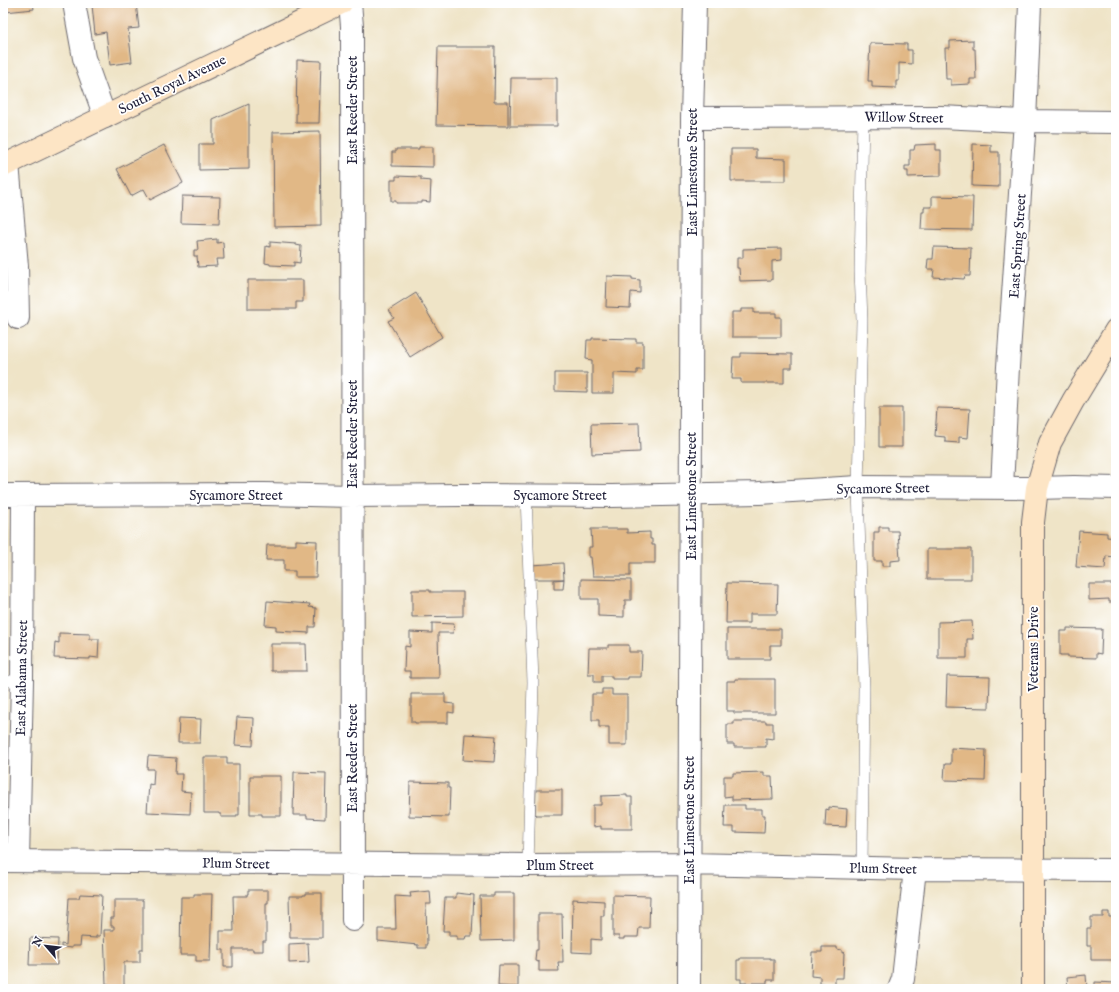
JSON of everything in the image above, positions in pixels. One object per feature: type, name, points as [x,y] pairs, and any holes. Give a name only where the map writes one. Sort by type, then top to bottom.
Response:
[{"type":"main road","name":"South Royal Avenue","points":[[6,165],[341,3]]},
{"type":"main road","name":"Veterans Drive","points":[[1033,989],[1033,522],[1037,488],[1050,443],[1073,401],[1116,330]]},
{"type":"street","points":[[74,3],[84,58],[105,117]]},
{"type":"street","name":"East Reeder Street","points":[[350,3],[352,26],[353,920]]},
{"type":"street","name":"East Limestone Street","points":[[689,989],[692,118],[695,3]]},
{"type":"street","name":"East Spring Street","points":[[1002,487],[1008,367],[1026,121],[1030,4]]},
{"type":"street","name":"Willow Street","points":[[692,118],[862,117],[1116,122]]},
{"type":"street","points":[[6,165],[17,266],[18,318]]},
{"type":"street","name":"Sycamore Street","points":[[13,495],[265,494],[352,496],[612,496],[759,493],[858,487],[1116,488]]},
{"type":"street","name":"East Alabama Street","points":[[11,861],[13,495]]},
{"type":"street","name":"Plum Street","points":[[11,861],[353,865],[689,864],[915,869],[1116,870]]},
{"type":"street","points":[[900,989],[903,979],[915,869]]},
{"type":"lane","points":[[862,117],[860,271],[862,320],[858,487],[864,688],[862,867]]},
{"type":"lane","points":[[526,495],[533,682],[528,865]]},
{"type":"building","points":[[4,3],[33,3],[34,9],[5,12]]},
{"type":"building","points":[[136,3],[139,28],[128,29],[132,62],[110,65],[106,32],[95,34],[92,5]]},
{"type":"building","points":[[973,40],[973,49],[975,49],[976,79],[970,79],[970,84],[951,85],[951,79],[946,79],[945,48],[950,48],[950,41]]},
{"type":"building","points":[[870,43],[907,44],[907,50],[912,50],[912,64],[899,63],[899,81],[896,81],[896,88],[872,87],[872,81],[868,81]]},
{"type":"building","points":[[438,47],[495,47],[494,102],[508,102],[508,126],[436,125]]},
{"type":"building","points":[[297,60],[321,61],[319,123],[296,123]]},
{"type":"building","points":[[511,78],[557,78],[557,126],[510,126]]},
{"type":"building","points":[[249,104],[249,169],[199,170],[199,144],[213,144],[213,120]]},
{"type":"building","points":[[320,131],[321,226],[274,227],[273,132]]},
{"type":"building","points":[[936,144],[936,150],[941,150],[941,176],[908,177],[908,171],[905,171],[905,166],[910,166],[910,150],[914,150],[915,145]]},
{"type":"building","points":[[973,144],[991,145],[991,152],[999,152],[999,187],[972,186]]},
{"type":"building","points":[[164,145],[183,183],[150,200],[144,189],[131,196],[117,169]]},
{"type":"building","points":[[419,147],[433,147],[433,167],[392,166],[392,152],[396,152],[396,149],[419,149]]},
{"type":"building","points":[[731,149],[756,149],[756,158],[786,159],[786,181],[731,181]]},
{"type":"building","points":[[396,176],[421,177],[421,180],[431,181],[430,202],[422,201],[422,203],[396,203],[396,201],[391,201],[391,180],[396,180]]},
{"type":"building","points":[[182,196],[220,197],[219,224],[181,223]]},
{"type":"building","points":[[932,196],[973,197],[972,230],[921,229],[922,212],[924,212],[924,207],[932,207]]},
{"type":"building","points":[[217,239],[217,243],[223,242],[224,259],[216,259],[217,266],[198,267],[197,256],[194,256],[194,250],[198,250],[197,241]]},
{"type":"building","points":[[270,242],[296,244],[301,246],[300,263],[294,262],[294,266],[270,265],[265,263],[266,246],[270,247]]},
{"type":"building","points":[[934,247],[971,248],[970,276],[965,276],[964,279],[933,277],[934,269],[927,269],[928,259],[933,259]]},
{"type":"building","points":[[782,248],[782,260],[772,261],[772,280],[740,281],[739,268],[737,268],[737,258],[743,258],[743,249]]},
{"type":"building","points":[[607,276],[632,277],[632,279],[640,280],[640,293],[631,292],[630,308],[606,307]]},
{"type":"building","points":[[248,280],[303,280],[303,302],[296,302],[296,309],[248,309]]},
{"type":"building","points":[[416,293],[442,337],[410,357],[388,321],[394,318],[389,310]]},
{"type":"building","points":[[741,309],[754,309],[754,313],[776,313],[776,317],[781,317],[781,337],[732,337],[732,312],[741,312]]},
{"type":"building","points":[[592,338],[636,339],[636,342],[643,342],[643,370],[637,370],[637,374],[614,373],[614,393],[592,393],[592,360],[586,359],[587,340],[592,340]]},
{"type":"building","points":[[741,353],[792,354],[792,368],[784,368],[784,383],[741,383],[741,379],[732,379],[733,357],[741,357]]},
{"type":"building","points":[[555,373],[587,373],[587,392],[555,391]]},
{"type":"building","points":[[879,408],[902,408],[902,447],[879,447]]},
{"type":"building","points":[[937,408],[970,409],[968,438],[959,437],[959,443],[945,442],[945,437],[935,436]]},
{"type":"building","points":[[639,423],[640,452],[592,454],[591,424]]},
{"type":"building","points":[[879,527],[888,527],[888,531],[898,531],[900,560],[890,561],[890,566],[882,566],[882,561],[874,561],[874,532],[879,532]]},
{"type":"building","points":[[591,529],[627,529],[627,533],[650,532],[652,545],[655,545],[655,563],[630,563],[630,576],[593,576],[591,557],[589,557],[589,547],[592,547]]},
{"type":"building","points":[[1079,531],[1107,533],[1107,537],[1116,538],[1115,557],[1106,556],[1105,569],[1076,567]]},
{"type":"building","points":[[296,540],[317,541],[316,577],[295,577],[295,571],[284,571],[284,560],[266,560],[267,545],[296,545]]},
{"type":"building","points":[[927,549],[971,549],[971,579],[927,579]]},
{"type":"building","points":[[563,563],[564,579],[532,579],[531,565]]},
{"type":"building","points":[[564,579],[563,589],[554,589],[554,580]]},
{"type":"building","points":[[581,579],[631,580],[631,600],[625,600],[624,617],[598,616],[598,599],[581,599]]},
{"type":"building","points":[[727,583],[778,584],[777,614],[750,614],[750,623],[726,623]]},
{"type":"building","points":[[1089,584],[1116,584],[1116,602],[1109,602],[1109,599],[1089,600]]},
{"type":"building","points":[[412,590],[430,590],[430,592],[463,592],[463,616],[412,617]]},
{"type":"building","points":[[267,601],[310,604],[309,607],[316,608],[315,627],[309,627],[309,633],[276,631],[276,626],[265,625]]},
{"type":"building","points":[[972,621],[973,639],[967,639],[967,658],[938,658],[938,622]]},
{"type":"building","points":[[432,623],[454,624],[453,633],[438,633],[439,678],[410,678],[410,671],[404,671],[405,646],[410,647],[410,632],[432,633]]},
{"type":"building","points":[[1067,628],[1102,629],[1101,654],[1096,653],[1096,658],[1068,657],[1068,655],[1060,655],[1060,631],[1067,631]]},
{"type":"building","points":[[727,629],[781,629],[781,645],[770,645],[770,659],[727,659]]},
{"type":"building","points":[[59,633],[90,634],[90,639],[99,639],[98,658],[54,658],[55,642],[59,643]]},
{"type":"building","points":[[271,644],[306,644],[307,671],[271,671]]},
{"type":"building","points":[[608,645],[629,645],[629,652],[642,652],[641,677],[612,679],[612,676],[602,676],[602,682],[594,682],[594,674],[588,674],[589,648],[608,648]]},
{"type":"building","points":[[947,676],[990,677],[989,708],[946,707]]},
{"type":"building","points":[[735,679],[775,679],[775,713],[734,713],[734,711],[727,711],[727,681],[735,681]]},
{"type":"building","points":[[602,689],[612,689],[612,695],[627,695],[627,745],[609,745],[609,727],[599,727],[599,720],[592,720],[592,694],[602,694]]},
{"type":"building","points":[[411,694],[445,694],[445,703],[454,704],[454,713],[448,712],[448,723],[411,722]]},
{"type":"building","points":[[237,717],[254,718],[253,746],[235,745]]},
{"type":"building","points":[[179,718],[201,719],[200,743],[178,743]]},
{"type":"building","points":[[734,721],[766,721],[766,723],[773,723],[773,739],[766,738],[766,747],[734,747],[734,744],[727,744],[727,724],[734,724]]},
{"type":"building","points":[[465,734],[496,736],[494,762],[463,760]]},
{"type":"building","points":[[951,748],[986,750],[985,781],[944,780],[945,764],[951,764]]},
{"type":"building","points":[[148,756],[176,758],[175,774],[182,774],[181,791],[191,792],[190,814],[147,812],[149,784],[153,785],[154,769],[147,769]]},
{"type":"building","points":[[204,757],[227,757],[227,764],[239,764],[239,815],[236,815],[236,817],[221,817],[221,814],[219,813],[204,813]]},
{"type":"building","points":[[294,772],[326,773],[325,819],[307,818],[307,815],[293,815]]},
{"type":"building","points":[[764,772],[764,776],[772,776],[773,799],[732,800],[732,796],[724,797],[724,776],[733,776],[733,773]]},
{"type":"building","points":[[250,776],[281,776],[281,816],[262,816],[262,814],[250,814]]},
{"type":"building","points":[[410,782],[448,783],[448,788],[450,788],[449,817],[409,816]]},
{"type":"building","points":[[536,790],[562,790],[562,815],[535,815]]},
{"type":"building","points":[[627,795],[627,797],[632,797],[632,829],[601,829],[601,826],[593,827],[593,805],[601,805],[601,796]]},
{"type":"building","points":[[725,805],[745,805],[745,809],[762,809],[762,815],[765,815],[764,833],[734,832],[734,827],[724,827]]},
{"type":"building","points":[[829,807],[847,809],[846,827],[825,826],[826,809],[829,810]]},
{"type":"building","points":[[248,890],[268,890],[268,903],[266,903],[266,941],[263,941],[263,951],[253,951],[253,949],[233,949],[233,967],[224,967],[224,950],[220,950],[220,931],[234,931],[233,896],[247,896]]},
{"type":"building","points":[[430,891],[431,904],[426,904],[426,948],[418,948],[418,945],[378,941],[378,929],[396,929],[395,896],[411,897],[410,893]]},
{"type":"building","points":[[306,893],[322,893],[322,938],[290,938],[289,896],[303,896],[306,895]]},
{"type":"building","points":[[456,893],[474,895],[472,936],[466,936],[465,939],[457,939],[457,936],[449,936],[449,931],[443,931],[445,898],[456,898]]},
{"type":"building","points":[[494,893],[514,893],[514,940],[481,941],[480,896],[494,896]]},
{"type":"building","points":[[80,894],[102,895],[100,936],[96,936],[96,938],[81,937],[80,946],[72,946],[72,948],[61,947],[61,944],[66,945],[69,898],[79,898]]},
{"type":"building","points":[[194,894],[212,894],[210,961],[196,961],[196,955],[180,955],[181,897],[194,897]]},
{"type":"building","points":[[613,895],[650,896],[649,928],[639,928],[638,937],[624,937],[624,939],[619,939],[619,936],[613,936]]},
{"type":"building","points":[[573,899],[604,901],[604,916],[601,916],[601,940],[591,939],[591,953],[572,952]]},
{"type":"building","points":[[114,900],[143,900],[143,949],[140,949],[140,962],[124,962],[124,985],[156,985],[156,989],[109,989],[109,984],[106,984],[104,930],[114,930],[114,926],[111,926],[111,918],[114,918]]},
{"type":"building","points":[[1103,912],[1109,912],[1109,917],[1116,917],[1116,960],[1091,960],[1091,946],[1087,946],[1087,928],[1091,928],[1091,917],[1103,917]]},
{"type":"building","points":[[538,914],[562,914],[563,962],[558,962],[559,971],[539,971],[539,962],[535,961],[536,950],[538,950]]},
{"type":"building","points":[[30,938],[58,939],[57,965],[29,965]]},
{"type":"building","points":[[308,943],[309,962],[289,963],[289,944]]},
{"type":"building","points":[[822,947],[837,947],[837,949],[842,950],[842,953],[844,952],[843,978],[835,978],[835,985],[820,984],[820,977],[811,976],[812,952],[822,952]]},
{"type":"building","points":[[740,958],[774,959],[774,980],[767,980],[767,983],[741,983],[741,979],[737,979],[737,960],[740,960]]},
{"type":"building","points":[[499,965],[518,965],[518,987],[498,986]]},
{"type":"building","points":[[1086,975],[1087,989],[1068,989],[1067,977]]},
{"type":"building","points":[[1095,982],[1116,983],[1116,989],[1095,989]]}]
